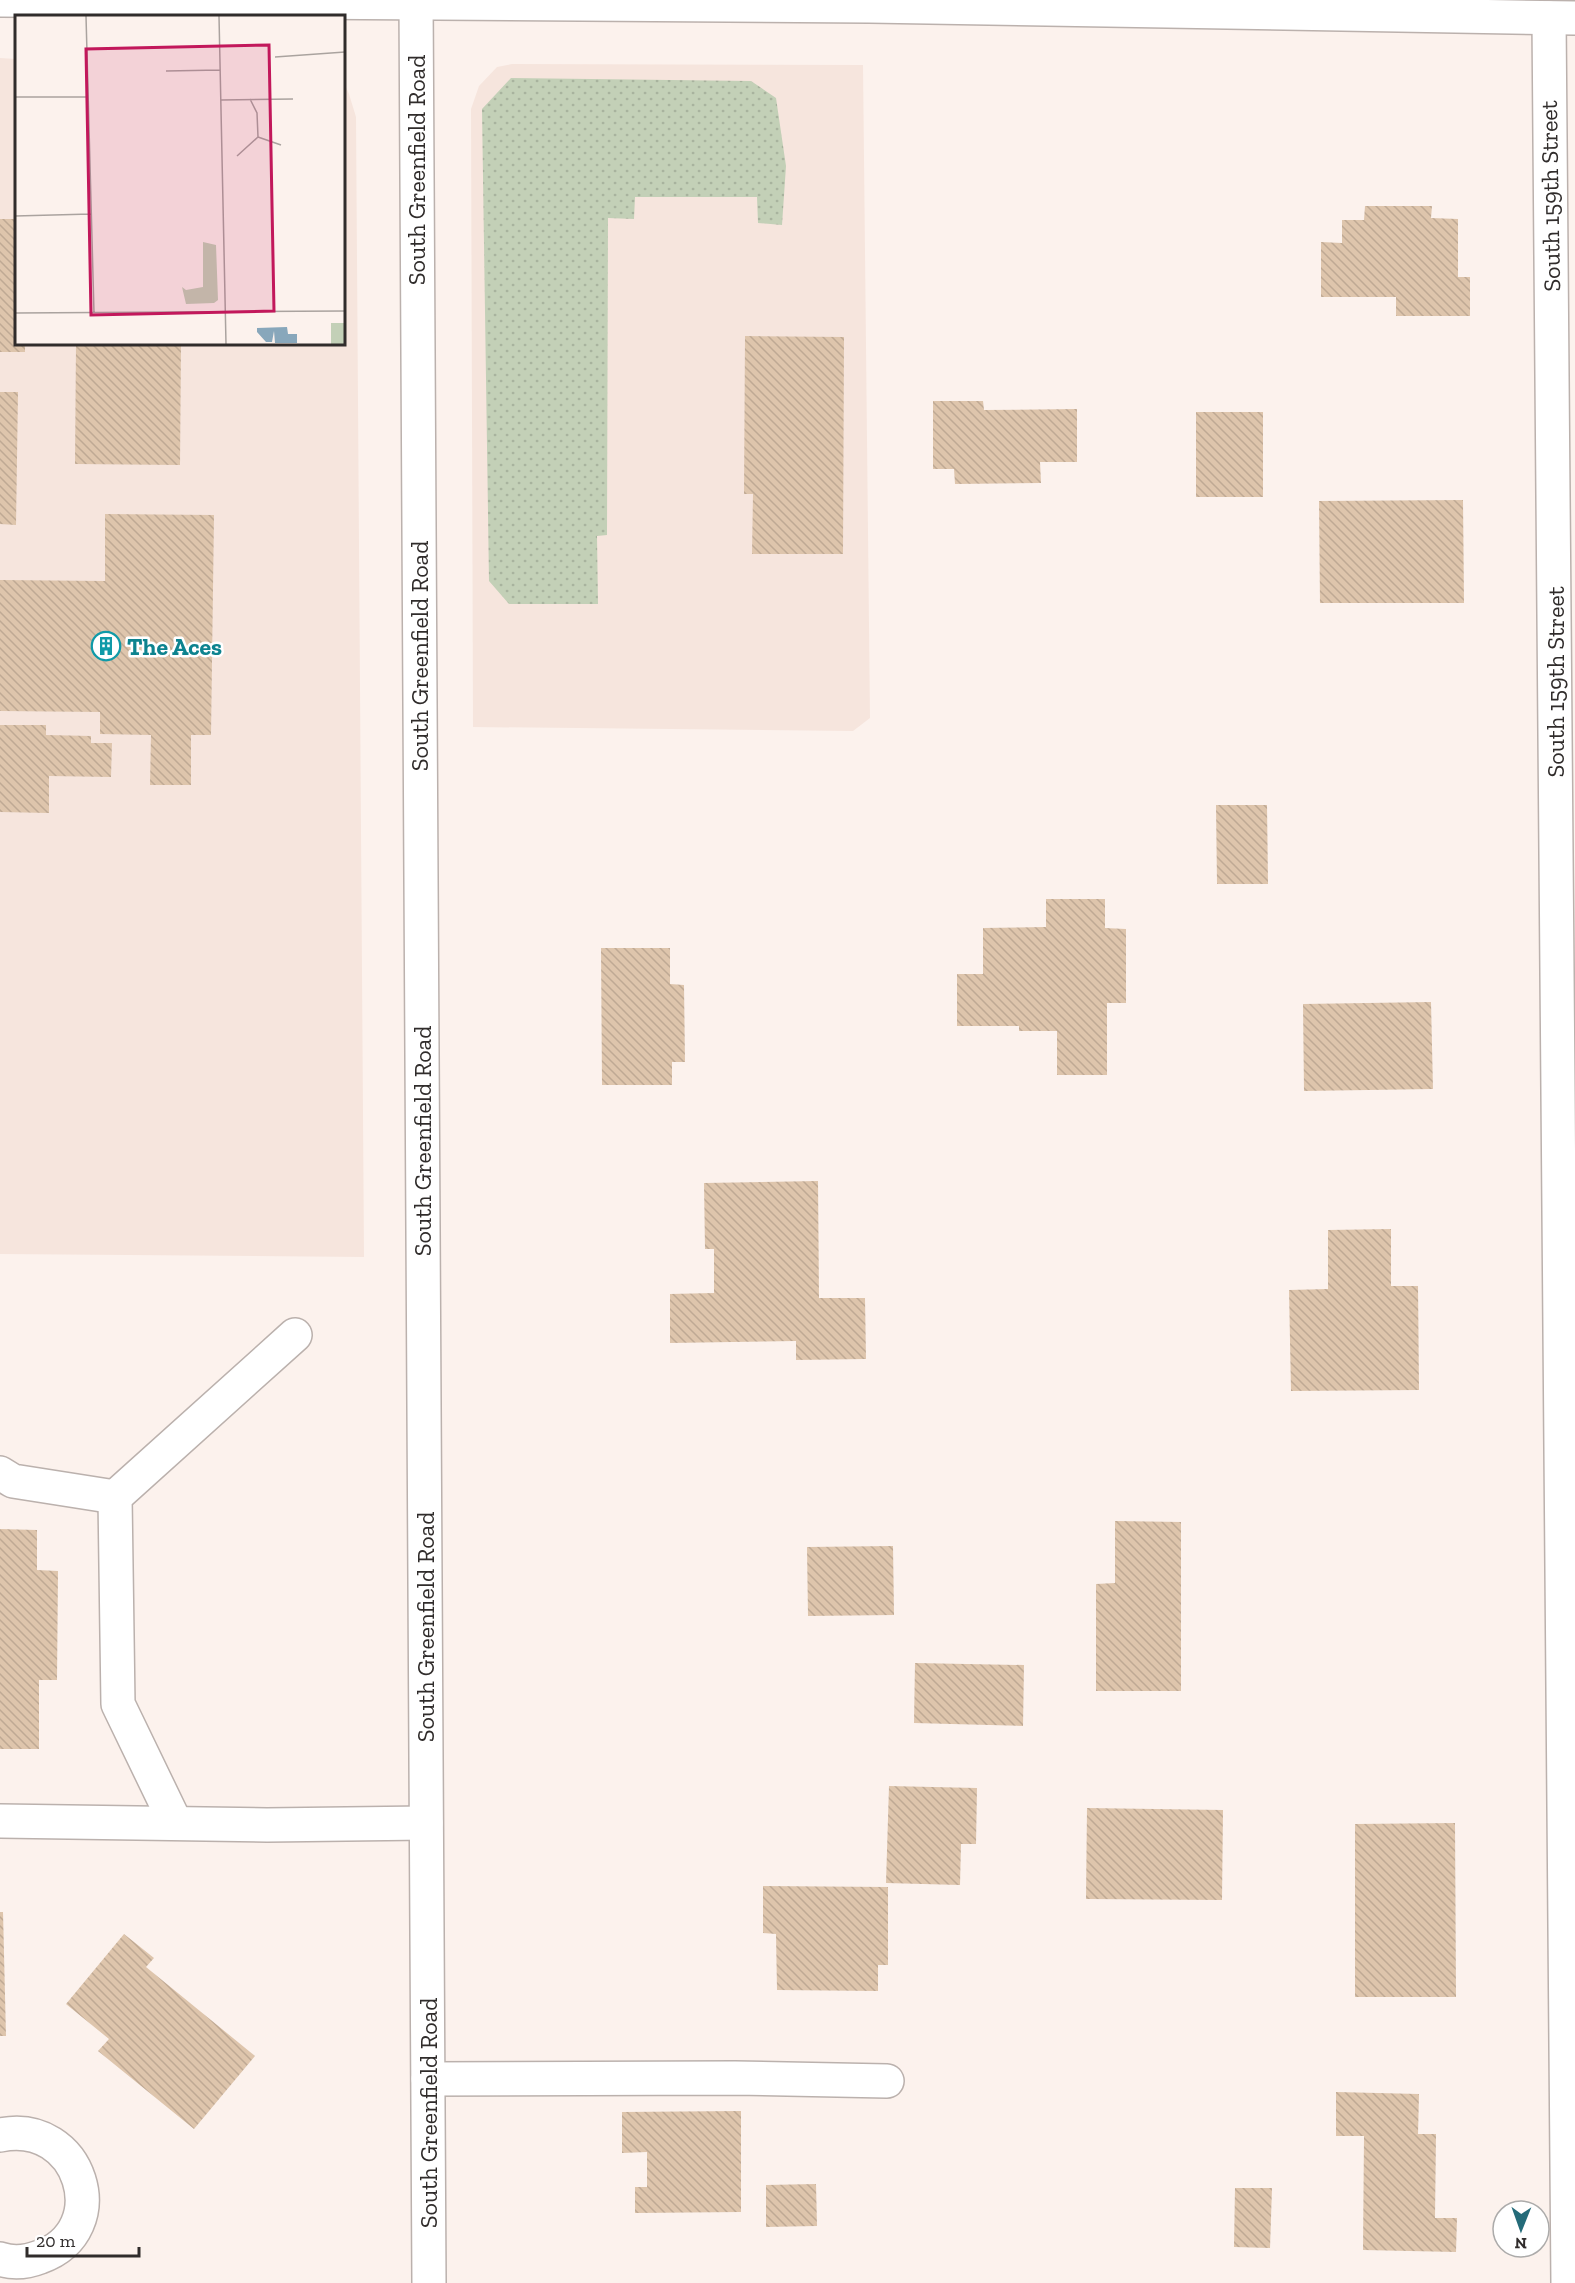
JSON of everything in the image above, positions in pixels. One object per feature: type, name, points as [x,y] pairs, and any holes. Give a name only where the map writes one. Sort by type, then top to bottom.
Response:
[{"type":"main road","points":[[0,0],[869,6],[1562,18]]},
{"type":"main road","name":"South Greenfield Road","points":[[416,2],[429,2283]]},
{"type":"main road","name":"South 159th Street","points":[[1562,18],[1570,1868],[1568,2283]]},
{"type":"main road","points":[[175,1822],[118,1704],[115,1497],[295,1335]]},
{"type":"main road","points":[[0,1473],[13,1481],[115,1497]]},
{"type":"main road","points":[[0,1821],[267,1825],[426,1823]]},
{"type":"main road","points":[[428,2079],[735,2078],[887,2081]]},
{"type":"main road","points":[[0,2135],[14,2132],[36,2135],[56,2145],[71,2160],[80,2180],[82,2202],[77,2223],[65,2241],[48,2254],[29,2262],[0,2259]]},
{"type":"shaded area","points":[[0,58],[15,59],[15,345],[345,345],[345,85],[356,117],[364,1257],[0,1254]]},
{"type":"shaded area","points":[[512,64],[863,65],[870,718],[853,731],[473,727],[471,109],[479,86],[497,67]]},
{"type":"green space","points":[[511,78],[751,81],[776,98],[786,166],[782,225],[758,223],[757,197],[635,197],[634,219],[608,218],[607,535],[597,536],[598,604],[509,604],[489,581],[482,109]]},
{"type":"building","points":[[1365,206],[1432,206],[1431,218],[1458,219],[1458,277],[1470,277],[1470,316],[1396,316],[1396,297],[1321,297],[1321,242],[1342,243],[1342,220],[1364,220]]},
{"type":"building","points":[[0,219],[15,219],[15,345],[25,345],[25,352],[0,352]]},
{"type":"building","points":[[745,336],[844,337],[843,554],[752,554],[753,494],[744,494]]},
{"type":"building","points":[[76,345],[181,345],[180,465],[75,464]]},
{"type":"building","points":[[0,392],[18,392],[16,525],[0,524]]},
{"type":"building","points":[[933,401],[983,401],[984,410],[1077,409],[1077,462],[1040,462],[1041,483],[955,484],[954,469],[933,469]]},
{"type":"building","points":[[1196,412],[1263,412],[1263,497],[1196,497]]},
{"type":"building","points":[[1463,500],[1464,603],[1320,603],[1319,501]]},
{"type":"building","name":"The Aces","points":[[105,514],[214,515],[211,735],[191,735],[191,785],[150,785],[151,735],[100,734],[100,712],[0,711],[0,580],[105,581]]},
{"type":"building","points":[[0,725],[46,725],[46,735],[91,736],[91,743],[112,743],[111,777],[49,776],[49,813],[0,812]]},
{"type":"building","points":[[1216,805],[1267,805],[1268,884],[1217,884]]},
{"type":"building","points":[[1046,899],[1105,899],[1105,928],[1126,929],[1126,1003],[1107,1003],[1107,1075],[1057,1075],[1057,1031],[1019,1031],[1019,1026],[957,1026],[957,974],[983,974],[983,928],[1046,927]]},
{"type":"building","points":[[601,948],[670,948],[670,984],[684,985],[685,1062],[672,1062],[672,1085],[602,1085]]},
{"type":"building","points":[[1431,1002],[1433,1089],[1304,1091],[1303,1004]]},
{"type":"building","points":[[818,1181],[819,1298],[865,1298],[866,1359],[796,1360],[796,1341],[670,1343],[670,1294],[714,1293],[714,1249],[705,1249],[704,1183]]},
{"type":"building","points":[[1391,1229],[1391,1286],[1418,1286],[1419,1390],[1291,1391],[1289,1290],[1328,1289],[1328,1230]]},
{"type":"building","points":[[1115,1521],[1181,1522],[1181,1691],[1096,1691],[1096,1584],[1115,1583]]},
{"type":"building","points":[[0,1529],[37,1530],[37,1570],[58,1571],[57,1680],[39,1680],[39,1749],[0,1749]]},
{"type":"building","points":[[893,1546],[894,1615],[808,1616],[807,1547]]},
{"type":"building","points":[[915,1663],[1024,1665],[1023,1726],[914,1723]]},
{"type":"building","points":[[889,1786],[977,1788],[976,1844],[961,1844],[960,1885],[886,1883]]},
{"type":"building","points":[[1087,1808],[1223,1810],[1222,1900],[1086,1899]]},
{"type":"building","points":[[1455,1823],[1456,1997],[1355,1997],[1355,1824]]},
{"type":"building","points":[[763,1886],[888,1887],[888,1965],[878,1965],[878,1991],[777,1990],[776,1934],[763,1933]]},
{"type":"building","points":[[0,1912],[3,1912],[6,2036],[0,2036]]},
{"type":"building","points":[[124,1934],[154,1958],[146,1967],[255,2056],[194,2129],[98,2051],[109,2039],[66,2004]]},
{"type":"building","points":[[1336,2092],[1419,2094],[1418,2134],[1436,2134],[1435,2218],[1457,2218],[1456,2252],[1363,2250],[1364,2136],[1336,2136]]},
{"type":"building","points":[[741,2111],[741,2212],[635,2213],[635,2187],[647,2187],[647,2152],[622,2153],[622,2112]]},
{"type":"building","points":[[816,2184],[817,2226],[766,2227],[766,2185]]},
{"type":"building","points":[[1235,2188],[1272,2188],[1270,2248],[1234,2247]]},
{"type":"place","name":"The Aces","points":[[106,646]]}]
